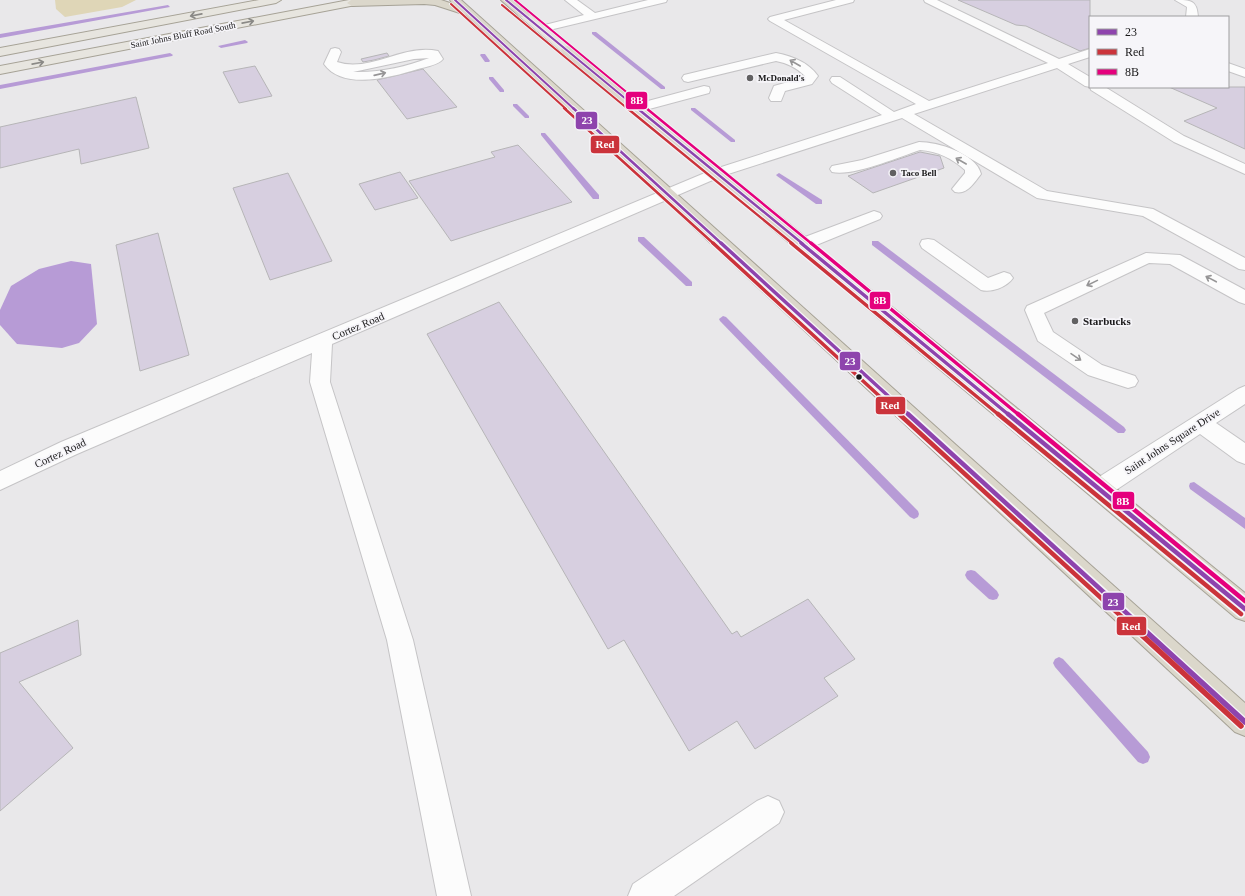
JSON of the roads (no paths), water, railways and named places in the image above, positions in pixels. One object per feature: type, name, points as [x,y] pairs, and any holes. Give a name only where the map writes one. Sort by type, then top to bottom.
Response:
[{"type":"highway","points":[[455,0],[1245,722]]},
{"type":"highway","points":[[506,0],[524,15]]},
{"type":"highway","points":[[521,0],[524,15]]},
{"type":"highway","points":[[352,3],[436,2],[469,13]]},
{"type":"highway","points":[[567,50],[1245,609]]},
{"type":"main road","name":"Saint Johns Bluff Road South","points":[[0,52],[276,0]]},
{"type":"main road","name":"Saint Johns Bluff Road South","points":[[0,70],[366,0]]},
{"type":"main road","points":[[524,15],[567,50]]},
{"type":"street","points":[[570,0],[592,16]]},
{"type":"street","points":[[541,29],[662,0]]},
{"type":"street","points":[[849,0],[774,19],[928,105]]},
{"type":"street","points":[[929,0],[1058,63],[1089,82]]},
{"type":"street","points":[[1180,0],[1192,6],[1192,16]]},
{"type":"street","points":[[335,52],[330,64],[343,74],[359,77],[373,76],[424,64],[437,59],[434,54]]},
{"type":"street","name":"Cortez Road","points":[[0,481],[69,448],[717,173],[1089,53]]},
{"type":"street","points":[[688,78],[776,57],[788,59],[807,70],[812,76],[807,81],[779,88],[776,98]]},
{"type":"street","points":[[1229,67],[1245,74]]},
{"type":"street","points":[[836,80],[1043,195],[1147,212],[1245,265]]},
{"type":"street","points":[[1098,88],[1179,139],[1245,170]]},
{"type":"street","points":[[638,108],[704,90]]},
{"type":"street","points":[[837,169],[865,164],[919,146],[937,147],[972,169],[973,174],[960,189]]},
{"type":"street","points":[[803,244],[874,216]]},
{"type":"street","points":[[928,244],[987,286],[1004,278]]},
{"type":"street","points":[[1128,381],[1094,370],[1045,336],[1034,310],[1146,258],[1174,259],[1245,298]]},
{"type":"street","points":[[322,341],[320,382],[400,640],[454,896]]},
{"type":"street","name":"Saint Johns Square Drive","points":[[1099,489],[1245,394]]},
{"type":"street","points":[[1200,424],[1245,455]]},
{"type":"street","points":[[645,896],[768,812]]},
{"type":"waterway","points":[[0,36],[168,6]]},
{"type":"waterway","points":[[594,33],[663,88]]},
{"type":"waterway","points":[[221,46],[245,42]]},
{"type":"waterway","points":[[0,87],[170,55]]},
{"type":"waterway","points":[[483,55],[487,61]]},
{"type":"waterway","points":[[491,78],[502,91]]},
{"type":"waterway","points":[[515,105],[527,117]]},
{"type":"waterway","points":[[693,109],[733,141]]},
{"type":"waterway","points":[[543,134],[596,197]]},
{"type":"waterway","points":[[779,175],[819,202]]},
{"type":"waterway","points":[[641,239],[689,284]]},
{"type":"waterway","points":[[875,243],[1121,430]]},
{"type":"waterway","points":[[723,319],[914,514]]},
{"type":"waterway","points":[[1194,486],[1245,524]]},
{"type":"waterway","points":[[971,575],[993,595]]},
{"type":"waterway","points":[[1059,663],[1143,757]]},
{"type":"place","name":"McDonald's","points":[[750,78]]},
{"type":"place","name":"Taco Bell","points":[[893,173]]},
{"type":"place","name":"Starbucks","points":[[1075,321]]}]
